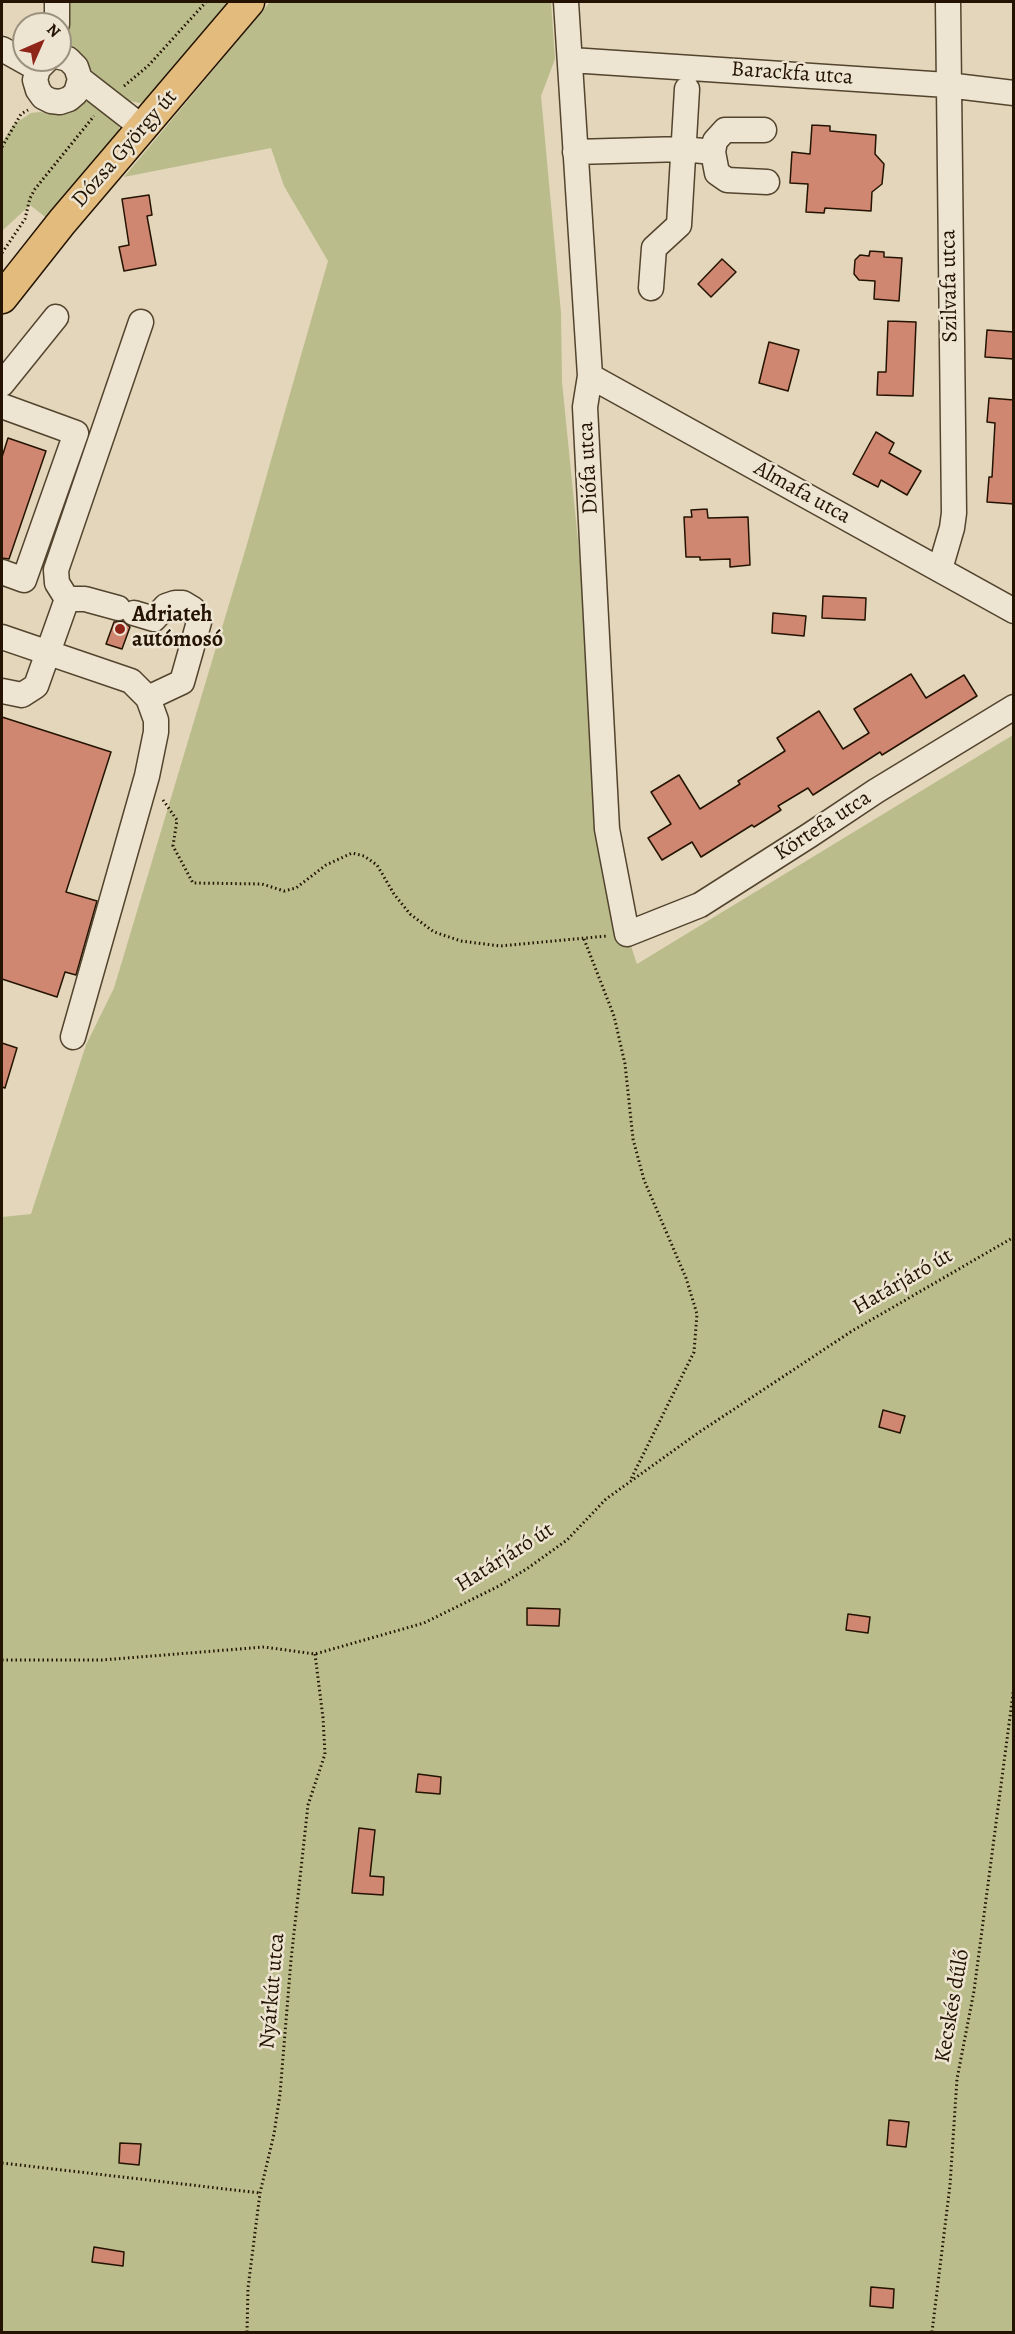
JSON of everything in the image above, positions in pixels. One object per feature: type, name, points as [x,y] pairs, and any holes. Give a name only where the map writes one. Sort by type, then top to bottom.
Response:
[{"type":"main road","name":"Dózsa György út","points":[[2,298],[47,240],[249,2]]},
{"type":"street","name":"Diófa utca","points":[[566,2],[590,376],[585,407],[607,829],[627,934]]},
{"type":"street","name":"Szilvafa utca","points":[[940,569],[954,513],[947,85],[948,2]]},
{"type":"street","name":"Barackfa utca","points":[[571,60],[947,85],[1014,93]]},
{"type":"street","points":[[72,62],[76,66],[81,79],[143,128]]},
{"type":"street","points":[[38,72],[35,80],[38,90],[46,99],[60,102],[76,93],[81,79]]},
{"type":"street","points":[[651,288],[654,248],[679,225],[687,89]]},
{"type":"street","points":[[764,130],[725,130],[715,141],[713,152],[717,173],[727,180],[767,182]]},
{"type":"street","points":[[575,152],[683,149],[713,152]]},
{"type":"street","points":[[2,384],[56,317]]},
{"type":"street","points":[[67,599],[57,583],[56,570],[141,322]]},
{"type":"street","name":"Almafa utca","points":[[590,376],[1014,611]]},
{"type":"street","points":[[2,406],[76,433],[24,580],[2,572]]},
{"type":"street","points":[[67,599],[85,599],[154,619],[166,606],[175,603],[188,604],[198,615],[199,629],[182,682],[148,698]]},
{"type":"street","points":[[2,691],[16,695],[32,691],[36,686],[67,599]]},
{"type":"street","points":[[2,637],[122,676],[140,687],[148,698],[156,720],[156,732],[144,787],[73,1037]]},
{"type":"street","name":"Körtefa utca","points":[[627,934],[700,905],[876,791],[1014,707]]},
{"type":"path","points":[[2,253],[25,219],[30,198],[35,189],[106,100],[148,66],[206,2]]},
{"type":"path","points":[[2,147],[21,114],[46,99]]},
{"type":"path","points":[[144,787],[157,792],[177,819],[173,846],[193,883],[262,884],[284,891],[296,888],[326,865],[352,853],[364,856],[377,865],[394,894],[410,914],[435,932],[461,941],[500,946],[627,934]]},
{"type":"path","points":[[584,939],[614,1016],[625,1064],[633,1139],[644,1180],[686,1278],[697,1314],[694,1352],[631,1480]]},
{"type":"path","name":"Határjáró út","points":[[2,1660],[102,1660],[264,1647],[315,1654],[424,1623],[499,1586],[551,1553],[573,1534],[606,1498],[631,1480],[852,1331],[1014,1237]]},
{"type":"path","name":"Nyárkút utca","points":[[247,2332],[248,2288],[260,2193],[274,2134],[280,2094],[291,1960],[308,1805],[324,1754],[323,1718],[315,1654]]},
{"type":"path","name":"Kecskés dűlő","points":[[932,2332],[950,2185],[957,2079],[975,1992],[1014,1686]]},
{"type":"path","points":[[2,2163],[260,2193]]},
{"type":"green space","points":[[65,2],[235,2],[148,101],[139,103],[119,96],[72,52],[72,12],[65,12]]},
{"type":"green space","points":[[270,2],[551,2],[555,59],[541,96],[561,313],[562,382],[607,829],[627,934],[637,964],[1013,735],[1013,2332],[2,2332],[2,1217],[31,1214],[86,1045],[114,988],[245,551],[328,261],[284,186],[271,148],[124,177]]},
{"type":"green space","points":[[85,102],[91,102],[119,122],[119,135],[49,220],[30,205],[2,231],[2,143],[13,125],[31,113],[56,115],[68,113]]},
{"type":"building","points":[[812,125],[830,126],[830,131],[876,135],[875,154],[884,164],[882,184],[872,192],[871,211],[825,208],[824,213],[806,212],[808,184],[790,183],[792,152],[810,154]]},
{"type":"building","points":[[149,195],[152,215],[147,216],[156,265],[124,271],[119,247],[129,245],[122,199]]},
{"type":"building","points":[[870,251],[884,252],[884,257],[902,258],[899,301],[874,299],[875,281],[859,280],[854,274],[855,260],[860,255],[869,256]]},
{"type":"building","points":[[722,259],[736,272],[711,297],[698,284]]},
{"type":"building","points":[[888,321],[916,322],[913,396],[877,395],[878,372],[886,372]]},
{"type":"building","points":[[987,330],[1014,332],[1014,359],[985,357]]},
{"type":"building","points":[[769,342],[799,350],[788,391],[759,383]]},
{"type":"building","points":[[989,398],[1014,400],[1014,504],[987,502],[989,477],[992,477],[995,423],[987,422]]},
{"type":"building","points":[[876,432],[894,443],[889,453],[921,471],[907,495],[881,480],[878,487],[853,474]]},
{"type":"building","points":[[8,438],[46,451],[9,559],[2,558],[2,457]]},
{"type":"building","points":[[707,509],[708,518],[748,517],[750,565],[730,567],[730,559],[700,560],[700,557],[686,557],[684,517],[692,517],[691,510]]},
{"type":"building","points":[[823,596],[866,598],[865,620],[822,618]]},
{"type":"building","points":[[773,613],[806,616],[804,636],[772,633]]},
{"type":"building","points":[[123,621],[130,627],[122,649],[106,644],[114,622]]},
{"type":"building","points":[[911,674],[926,698],[964,675],[977,696],[882,755],[880,752],[813,795],[808,788],[778,806],[781,810],[701,857],[692,842],[662,860],[648,838],[671,824],[651,792],[679,775],[700,809],[740,784],[738,781],[785,751],[777,738],[819,711],[843,749],[869,733],[854,709]]},
{"type":"building","points":[[2,717],[111,752],[66,892],[97,901],[76,975],[65,972],[57,997],[2,979]]},
{"type":"building","points":[[2,1043],[17,1048],[5,1088],[2,1087]]},
{"type":"building","points":[[883,1410],[905,1416],[900,1433],[879,1427]]},
{"type":"building","points":[[527,1608],[560,1609],[559,1626],[527,1625]]},
{"type":"building","points":[[848,1614],[870,1617],[868,1633],[846,1630]]},
{"type":"building","points":[[418,1774],[441,1777],[440,1794],[416,1792]]},
{"type":"building","points":[[359,1828],[375,1830],[370,1876],[384,1877],[383,1895],[352,1893]]},
{"type":"building","points":[[889,2120],[909,2122],[906,2147],[887,2145]]},
{"type":"building","points":[[120,2143],[141,2144],[139,2165],[119,2163]]},
{"type":"building","points":[[94,2247],[124,2252],[123,2266],[92,2262]]},
{"type":"building","points":[[871,2287],[894,2289],[893,2308],[870,2306]]},
{"type":"place","name":"Adriateh autómosó","points":[[120,629]]}]
